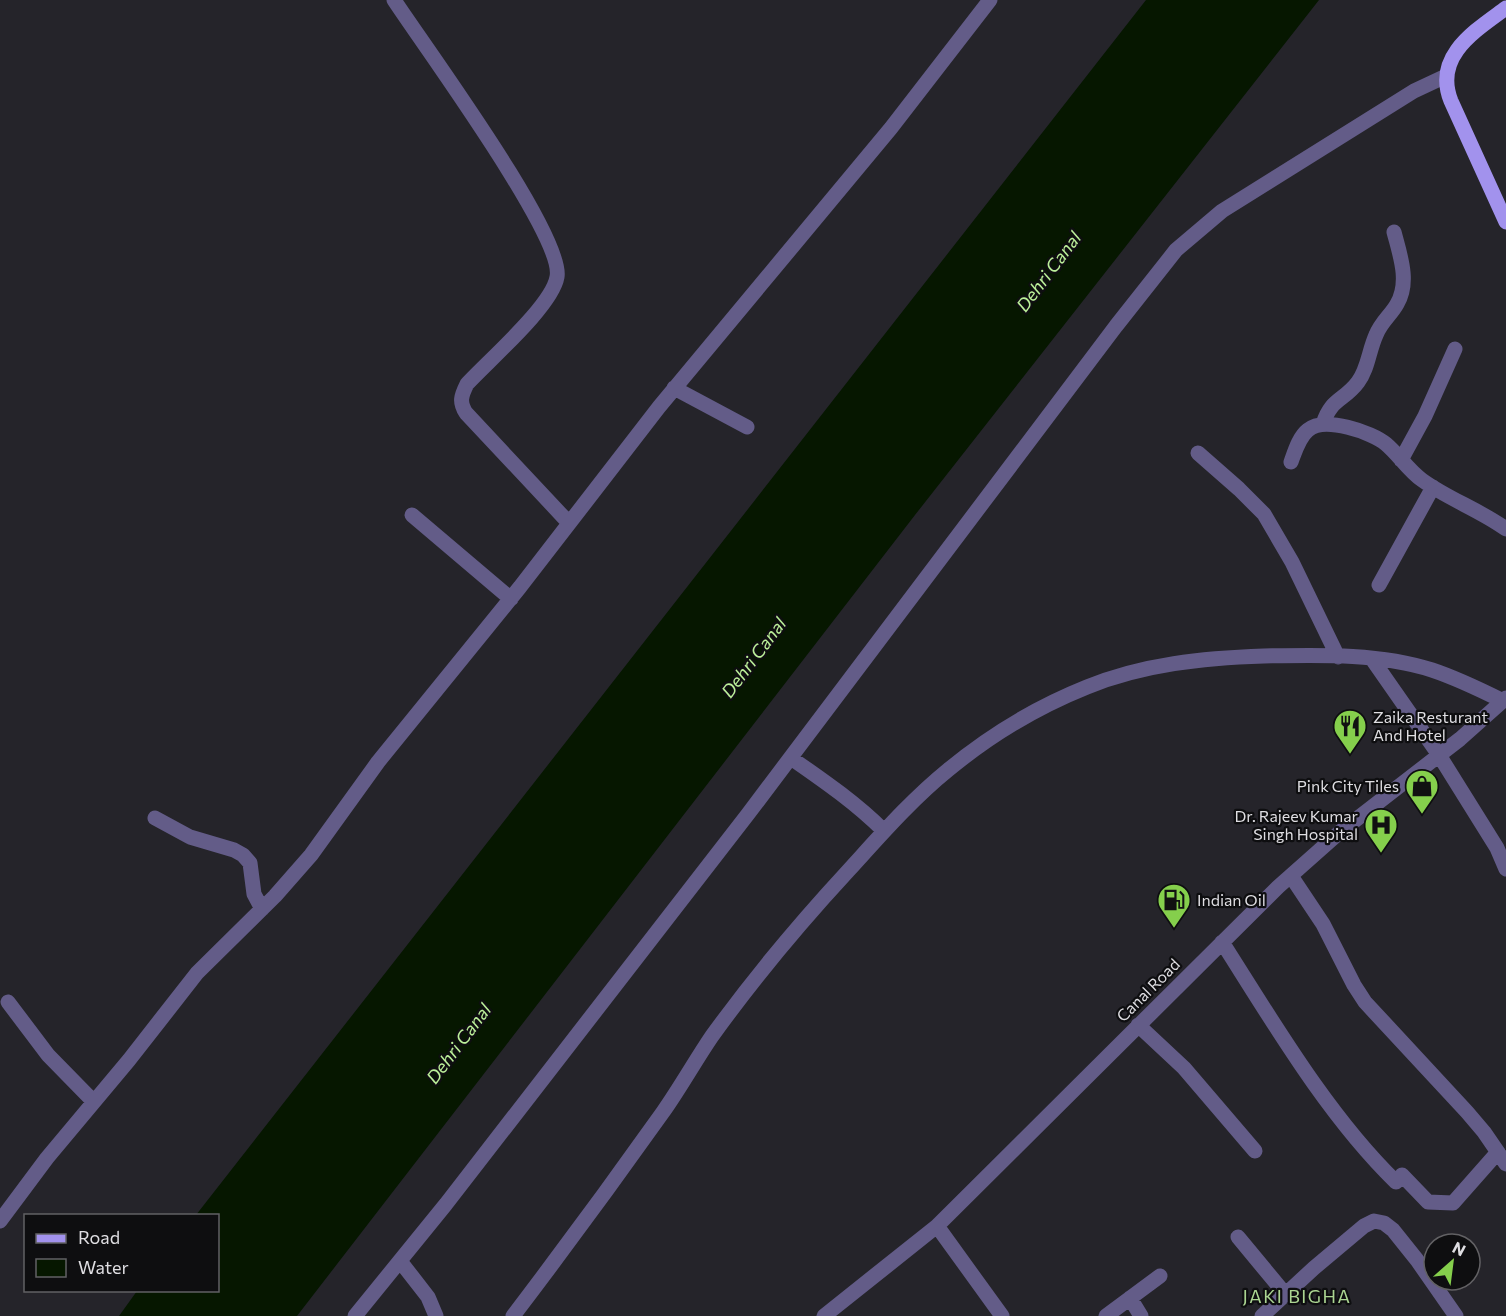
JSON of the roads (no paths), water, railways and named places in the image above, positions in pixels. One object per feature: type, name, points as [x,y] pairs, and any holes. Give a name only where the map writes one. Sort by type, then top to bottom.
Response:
[{"type":"main road","points":[[1506,8],[1474,32],[1456,51],[1446,76],[1446,88],[1506,222]]},
{"type":"street","points":[[394,0],[494,147],[528,203],[557,263],[558,276],[543,304],[467,384],[461,396],[461,406],[569,523]]},
{"type":"street","points":[[0,1221],[47,1158],[197,973],[262,909],[311,855],[378,762],[511,599],[674,388],[891,128],[990,0]]},
{"type":"street","points":[[355,1316],[791,758],[1116,326],[1176,250],[1222,211],[1414,92],[1446,76]]},
{"type":"street","points":[[1323,424],[1331,404],[1361,379],[1378,329],[1397,305],[1400,297],[1403,267],[1394,232]]},
{"type":"street","points":[[1401,460],[1425,416],[1455,349]]},
{"type":"street","points":[[674,388],[747,427]]},
{"type":"street","points":[[1290,462],[1306,431],[1313,426],[1323,424],[1373,435],[1386,444],[1411,471],[1433,487],[1506,529]]},
{"type":"street","points":[[1198,453],[1264,514],[1292,562],[1338,657]]},
{"type":"street","points":[[1379,585],[1433,487]]},
{"type":"street","points":[[412,515],[511,599]]},
{"type":"street","points":[[513,1316],[609,1189],[666,1108],[711,1038],[783,943],[920,794],[948,769],[1007,727],[1087,687],[1139,670],[1191,661],[1299,655],[1372,659],[1429,669],[1504,700]]},
{"type":"street","points":[[1372,659],[1439,756],[1497,848],[1506,869]]},
{"type":"street","name":"Canal Road","points":[[824,1316],[937,1227],[1291,876],[1340,832],[1439,756],[1504,700]]},
{"type":"street","points":[[791,758],[863,810],[884,831]]},
{"type":"street","points":[[155,818],[190,837],[234,850],[243,855],[250,863],[254,894],[262,909]]},
{"type":"street","points":[[1222,942],[1305,1069],[1360,1143],[1428,1202],[1453,1203],[1502,1158],[1467,1112],[1365,1002],[1323,924],[1291,876]]},
{"type":"street","points":[[8,1002],[48,1055],[94,1102]]},
{"type":"street","points":[[1138,1026],[1184,1068],[1255,1151]]},
{"type":"street","points":[[1273,1313],[1286,1295],[1314,1268],[1357,1232],[1374,1221],[1384,1223],[1393,1230],[1456,1316]]},
{"type":"street","points":[[937,1227],[1002,1316]]},
{"type":"street","points":[[1238,1237],[1286,1295]]},
{"type":"street","points":[[400,1261],[428,1297],[436,1316]]},
{"type":"street","points":[[1106,1316],[1160,1276]]},
{"type":"street","points":[[1130,1298],[1141,1316]]},
{"type":"water","name":"Dehri Canal","points":[[1146,0],[1319,0],[915,515],[297,1316],[119,1316],[136,1292],[219,1292],[219,1214],[197,1214]]},
{"type":"place","name":"Zaika Resturant And Hotel","points":[[1350,755]]},
{"type":"place","name":"Pink City Tiles","points":[[1422,815]]},
{"type":"place","name":"Dr. Rajeev Kumar Singh Hospital","points":[[1381,854]]},
{"type":"place","name":"Indian Oil","points":[[1174,929]]},
{"type":"district","name":"JAKI BIGHA","points":[[1297,1297]]}]
